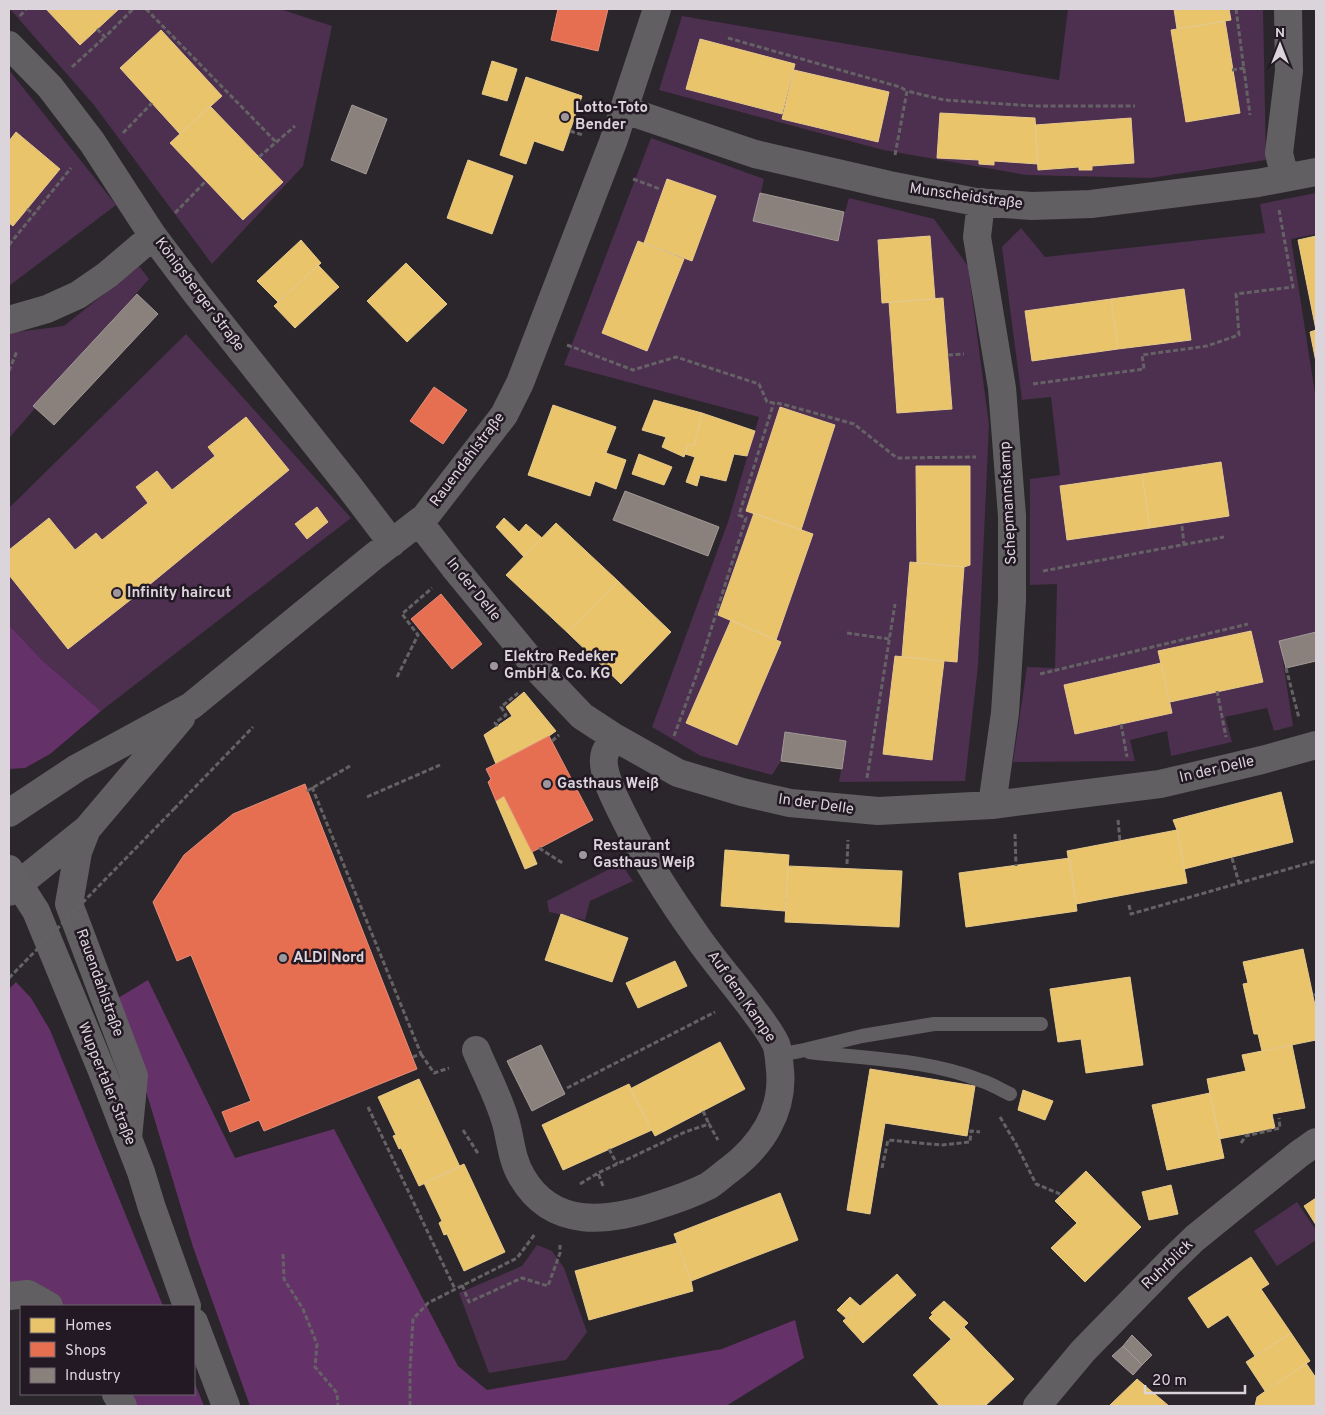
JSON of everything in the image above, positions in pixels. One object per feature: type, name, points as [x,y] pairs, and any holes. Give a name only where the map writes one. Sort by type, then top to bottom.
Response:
[{"type":"main road","name":"Wuppertaler Straße","points":[[12,882],[36,911],[128,1138],[187,1305]]},
{"type":"main road","points":[[195,1325],[226,1406]]},
{"type":"street","name":"Rauendahlstraße","points":[[9,813],[77,768],[191,706],[425,516],[504,415],[520,383],[625,110],[657,9]]},
{"type":"street","points":[[1279,179],[1289,71],[1288,9]]},
{"type":"street","name":"Königsberger Straße","points":[[9,45],[50,88],[97,148],[153,236],[392,543]]},
{"type":"street","name":"Munscheidstraße","points":[[625,110],[756,154],[889,185],[981,202],[1032,206],[1091,204],[1279,179],[1316,172]]},
{"type":"street","name":"Schepmannskamp","points":[[981,202],[977,237],[1002,388],[1012,516],[1013,576],[1007,682],[992,805]]},
{"type":"street","points":[[9,320],[47,309],[78,295],[107,275],[153,236]]},
{"type":"street","name":"In der Delle","points":[[419,522],[541,673],[582,716],[614,738],[678,773],[764,797],[818,807],[861,811],[992,805],[1160,784],[1314,746]]},
{"type":"street","name":"Rauendahlstraße","points":[[12,882],[87,829],[191,706]]},
{"type":"street","name":"Auf dem Kampe","points":[[476,1050],[502,1112],[512,1156],[520,1175],[539,1199],[558,1212],[583,1217],[614,1217],[639,1212],[709,1186],[754,1147],[765,1134],[773,1119],[789,1053],[775,1044],[764,1024],[699,939],[679,910],[630,829],[606,776],[604,754],[614,738]]},
{"type":"street","name":"Rauendahlstraße","points":[[87,829],[78,852],[70,904],[134,1076],[128,1138]]},
{"type":"street","name":"Ruhrblick","points":[[1037,1406],[1083,1350],[1169,1263],[1202,1232],[1316,1142]]},
{"type":"street","points":[[9,1296],[28,1294],[46,1305]]},
{"type":"street","points":[[117,1395],[123,1406]]},
{"type":"lane","points":[[789,1053],[862,1036],[934,1024],[1041,1024]]},
{"type":"lane","points":[[789,1053],[913,1064],[942,1069],[983,1081],[1010,1094]]},
{"type":"path","points":[[50,88],[133,9]]},
{"type":"path","points":[[146,9],[276,142]]},
{"type":"path","points":[[1236,9],[1250,116]]},
{"type":"path","points":[[97,29],[105,36]]},
{"type":"path","points":[[728,38],[907,91],[944,100],[1035,106],[1135,106]]},
{"type":"path","points":[[1232,70],[1245,68]]},
{"type":"path","points":[[889,185],[907,91]]},
{"type":"path","points":[[9,245],[34,214],[97,148],[152,103]]},
{"type":"path","points":[[259,157],[296,126]]},
{"type":"path","points":[[1002,388],[1144,369],[1142,355],[1207,346],[1238,335],[1236,294],[1293,287],[1279,179]]},
{"type":"path","points":[[153,236],[206,181]]},
{"type":"path","points":[[27,209],[34,214]]},
{"type":"path","points":[[539,334],[633,370],[676,357],[759,384],[767,402],[774,402],[854,424],[897,458],[1008,456]]},
{"type":"path","points":[[663,765],[698,671],[746,518],[739,515],[774,402]]},
{"type":"path","points":[[1182,526],[1184,545]]},
{"type":"path","points":[[1013,576],[1224,537]]},
{"type":"path","points":[[397,677],[418,635],[402,614],[424,596]]},
{"type":"path","points":[[861,811],[895,604]]},
{"type":"path","points":[[1007,682],[1248,624]]},
{"type":"path","points":[[847,633],[890,639]]},
{"type":"path","points":[[1286,668],[1314,746]]},
{"type":"path","points":[[498,726],[495,723],[506,714],[501,707],[541,673]]},
{"type":"path","points":[[1217,691],[1233,766]]},
{"type":"path","points":[[9,978],[253,727]]},
{"type":"path","points":[[367,797],[440,765]]},
{"type":"path","points":[[307,791],[350,766]]},
{"type":"path","points":[[312,787],[421,1054],[413,1057]]},
{"type":"path","points":[[539,848],[564,864]]},
{"type":"path","points":[[1232,858],[1238,883]]},
{"type":"path","points":[[1129,905],[1131,914],[1316,860]]},
{"type":"path","points":[[567,1088],[744,997]]},
{"type":"path","points":[[368,1107],[455,1289]]},
{"type":"path","points":[[703,1111],[733,1167]]},
{"type":"path","points":[[999,1116],[1036,1184],[1060,1194]]},
{"type":"path","points":[[1241,1143],[1246,1136],[1280,1128],[1279,1118]]},
{"type":"path","points":[[614,1217],[598,1173],[685,1132],[709,1124]]},
{"type":"path","points":[[882,1168],[888,1140],[941,1145],[970,1142],[971,1131],[980,1132]]},
{"type":"path","points":[[608,1149],[617,1164]]},
{"type":"path","points":[[462,1285],[469,1302],[522,1278],[548,1286],[560,1253],[558,1212]]},
{"type":"path","points":[[410,1406],[413,1319],[428,1303],[517,1258],[536,1232],[558,1212]]},
{"type":"path","points":[[282,1254],[284,1279],[303,1309],[317,1344],[315,1367],[337,1393],[338,1406]]},
{"type":"shaded area","points":[[10,9],[280,9],[332,26],[303,166],[212,264],[94,105]]},
{"type":"shaded area","points":[[1068,9],[1263,9],[1266,160],[1151,178],[1026,175],[883,150],[659,90],[682,16],[1059,80]]},
{"type":"shaded area","points":[[9,70],[116,205],[9,286]]},
{"type":"shaded area","points":[[651,138],[764,179],[754,221],[837,241],[849,198],[934,219],[968,266],[989,425],[978,666],[965,781],[839,782],[846,741],[786,732],[781,761],[772,775],[701,756],[652,727],[728,522],[759,417],[564,365]]},
{"type":"shaded area","points":[[1316,193],[1316,234],[1291,239],[1316,400],[1316,632],[1280,642],[1293,726],[1274,731],[1267,708],[1225,717],[1232,742],[1171,756],[1167,731],[1130,740],[1135,761],[1013,762],[1027,667],[1055,668],[1057,584],[1030,585],[1030,479],[1060,475],[1051,397],[1022,400],[1002,247],[1021,228],[1045,257],[1265,233],[1260,204]]},
{"type":"shaded area","points":[[139,266],[149,279],[9,438],[9,333],[64,326]]},
{"type":"shaded area","points":[[186,334],[351,518],[101,711],[43,661],[9,625],[9,507]]},
{"type":"shaded area","points":[[9,625],[43,661],[101,711],[50,754],[25,768],[9,769]]},
{"type":"shaded area","points":[[621,863],[633,881],[590,901],[585,920],[549,912],[547,901]]},
{"type":"shaded area","points":[[148,980],[235,1158],[334,1129],[458,1366],[487,1390],[722,1349],[795,1320],[804,1358],[726,1406],[250,1406],[193,1247],[118,998]]},
{"type":"shaded area","points":[[16,982],[31,998],[50,1030],[163,1305],[53,1305],[9,1292],[9,989]]},
{"type":"shaded area","points":[[1297,1202],[1316,1230],[1316,1240],[1277,1266],[1254,1231]]},
{"type":"shaded area","points":[[537,1245],[552,1251],[564,1268],[587,1332],[566,1360],[489,1373],[459,1293],[522,1266]]},
{"type":"shaded area","points":[[195,1384],[204,1406],[131,1406],[125,1395],[195,1395]]},
{"type":"building: Homes","points":[[46,9],[119,9],[80,45]]},
{"type":"building: Homes","points":[[1174,9],[1229,9],[1231,20],[1177,29]]},
{"type":"building: Homes","points":[[1225,21],[1240,113],[1186,122],[1171,30]]},
{"type":"building: Homes","points":[[161,30],[222,96],[180,134],[120,68]]},
{"type":"building: Homes","points":[[700,39],[795,64],[782,114],[686,89]]},
{"type":"building: Homes","points":[[492,61],[517,69],[507,101],[482,94]]},
{"type":"building: Homes","points":[[794,70],[889,92],[878,142],[782,119]]},
{"type":"building: Homes","points":[[526,77],[582,96],[563,151],[534,141],[526,164],[500,155]]},
{"type":"building: Homes","points":[[210,106],[283,182],[243,220],[170,143]]},
{"type":"building: Homes","points":[[940,113],[1035,118],[1038,164],[994,161],[994,165],[979,164],[979,160],[937,158]]},
{"type":"building: Homes","points":[[1131,118],[1134,163],[1092,166],[1092,170],[1079,170],[1079,167],[1038,170],[1035,125]]},
{"type":"building: Homes","points":[[16,132],[60,169],[13,226],[9,223],[9,141]]},
{"type":"building: Homes","points":[[468,160],[513,176],[492,234],[447,218]]},
{"type":"building: Homes","points":[[667,179],[716,196],[692,261],[644,243]]},
{"type":"building: Homes","points":[[930,236],[935,299],[882,303],[878,240]]},
{"type":"building: Homes","points":[[1316,236],[1316,330],[1298,240]]},
{"type":"building: Homes","points":[[301,240],[321,263],[278,302],[257,281]]},
{"type":"building: Homes","points":[[638,241],[684,259],[647,351],[602,333]]},
{"type":"building: Homes","points":[[406,263],[447,304],[407,342],[367,301]]},
{"type":"building: Homes","points":[[318,265],[339,287],[295,328],[274,306]]},
{"type":"building: Homes","points":[[1184,289],[1191,340],[1118,349],[1111,299]]},
{"type":"building: Homes","points":[[943,298],[952,409],[897,413],[889,302]]},
{"type":"building: Homes","points":[[1111,299],[1118,349],[1032,361],[1025,311]]},
{"type":"building: Homes","points":[[1316,330],[1316,362],[1310,332]]},
{"type":"building: Homes","points":[[654,400],[702,413],[694,446],[688,445],[684,457],[662,447],[666,437],[642,430]]},
{"type":"building: Homes","points":[[553,405],[616,427],[606,453],[626,460],[616,489],[595,481],[590,496],[528,475]]},
{"type":"building: Homes","points":[[780,407],[835,425],[801,530],[746,511]]},
{"type":"building: Homes","points":[[702,413],[755,431],[747,456],[734,454],[726,481],[700,475],[697,486],[686,482],[695,457],[685,454],[688,445],[694,446]]},
{"type":"building: Homes","points":[[246,417],[289,470],[68,649],[9,575],[9,550],[49,518],[75,550],[96,533],[102,540],[148,503],[136,487],[157,471],[172,490],[215,456],[208,447]]},
{"type":"building: Homes","points":[[639,454],[672,467],[664,485],[632,474]]},
{"type":"building: Homes","points":[[1221,462],[1229,516],[1150,528],[1142,474]]},
{"type":"building: Homes","points":[[916,466],[970,466],[970,565],[964,567],[917,563]]},
{"type":"building: Homes","points":[[1142,474],[1150,528],[1067,540],[1060,486]]},
{"type":"building: Homes","points":[[317,507],[328,522],[307,539],[295,524]]},
{"type":"building: Homes","points":[[754,513],[813,534],[776,640],[718,615]]},
{"type":"building: Homes","points":[[504,518],[519,532],[526,524],[542,538],[524,557],[496,527]]},
{"type":"building: Homes","points":[[556,523],[618,581],[568,633],[506,575]]},
{"type":"building: Homes","points":[[910,562],[964,567],[957,662],[902,657]]},
{"type":"building: Homes","points":[[618,581],[671,632],[621,684],[568,633]]},
{"type":"building: Homes","points":[[731,620],[781,642],[737,745],[686,723]]},
{"type":"building: Homes","points":[[1251,631],[1263,682],[1170,702],[1158,651]]},
{"type":"building: Homes","points":[[895,656],[944,661],[932,760],[883,754]]},
{"type":"building: Homes","points":[[1161,663],[1172,713],[1075,734],[1064,685]]},
{"type":"building: Homes","points":[[524,692],[556,731],[496,764],[484,735],[512,716],[506,707]]},
{"type":"building: Homes","points":[[1281,792],[1293,842],[1184,869],[1177,830],[1173,820]]},
{"type":"building: Homes","points":[[504,796],[537,864],[525,869],[496,801]]},
{"type":"building: Homes","points":[[1177,830],[1187,883],[1076,904],[1067,851]]},
{"type":"building: Homes","points":[[725,850],[789,855],[785,911],[721,906]]},
{"type":"building: Homes","points":[[1070,858],[1077,911],[966,927],[959,873]]},
{"type":"building: Homes","points":[[788,866],[902,871],[899,927],[785,922]]},
{"type":"building: Homes","points":[[561,914],[628,938],[612,982],[545,960]]},
{"type":"building: Homes","points":[[1303,949],[1316,1010],[1316,1040],[1262,1051],[1258,1034],[1254,1034],[1243,984],[1248,983],[1243,962]]},
{"type":"building: Homes","points":[[675,961],[687,986],[638,1008],[626,983]]},
{"type":"building: Homes","points":[[1130,977],[1143,1065],[1086,1073],[1081,1039],[1058,1042],[1050,989]]},
{"type":"building: Homes","points":[[720,1042],[745,1089],[655,1136],[630,1089]]},
{"type":"building: Homes","points":[[1292,1045],[1305,1108],[1272,1114],[1275,1128],[1219,1139],[1207,1079],[1246,1071],[1242,1055]]},
{"type":"building: Homes","points":[[870,1069],[975,1086],[967,1136],[885,1123],[870,1214],[847,1210]]},
{"type":"building: Homes","points":[[419,1079],[460,1167],[419,1186],[401,1148],[399,1149],[393,1136],[396,1135],[378,1097]]},
{"type":"building: Homes","points":[[629,1084],[652,1130],[563,1170],[542,1125]]},
{"type":"building: Homes","points":[[1023,1090],[1053,1101],[1045,1120],[1018,1110]]},
{"type":"building: Homes","points":[[1210,1093],[1224,1158],[1167,1170],[1152,1105]]},
{"type":"building: Homes","points":[[464,1164],[505,1252],[464,1271],[447,1234],[444,1235],[439,1223],[442,1221],[424,1183]]},
{"type":"building: Homes","points":[[1086,1171],[1141,1227],[1085,1282],[1051,1248],[1077,1223],[1055,1201]]},
{"type":"building: Homes","points":[[1171,1185],[1178,1214],[1149,1220],[1142,1192]]},
{"type":"building: Homes","points":[[780,1193],[798,1240],[691,1281],[674,1234]]},
{"type":"building: Homes","points":[[1316,1198],[1316,1225],[1304,1206]]},
{"type":"building: Homes","points":[[677,1243],[693,1291],[589,1320],[575,1271]]},
{"type":"building: Homes","points":[[1251,1257],[1269,1284],[1261,1289],[1291,1333],[1255,1356],[1228,1315],[1208,1328],[1188,1298]]},
{"type":"building: Homes","points":[[897,1274],[916,1295],[863,1343],[843,1321]]},
{"type":"building: Homes","points":[[850,1297],[860,1306],[846,1318],[837,1310]]},
{"type":"building: Homes","points":[[944,1301],[968,1323],[951,1339],[929,1318],[933,1314],[931,1313]]},
{"type":"building: Homes","points":[[964,1327],[1014,1379],[985,1406],[940,1406],[913,1375]]},
{"type":"building: Homes","points":[[1291,1333],[1310,1361],[1265,1391],[1246,1362]]},
{"type":"building: Homes","points":[[1306,1363],[1316,1378],[1316,1406],[1255,1406],[1257,1397]]},
{"type":"building: Homes","points":[[1137,1379],[1169,1406],[1109,1406]]},
{"type":"building: Shops","points":[[558,9],[608,9],[598,51],[551,40]]},
{"type":"building: Shops","points":[[434,387],[467,410],[443,444],[410,421]]},
{"type":"building: Shops","points":[[441,594],[482,644],[452,669],[411,619]]},
{"type":"building: Shops","points":[[549,736],[593,820],[532,852],[504,796],[496,801],[488,782],[491,779],[486,769]]},
{"type":"building: Shops","name":"ALDI Nord","points":[[305,784],[417,1069],[264,1131],[259,1120],[230,1132],[222,1112],[251,1101],[191,955],[177,961],[153,902],[184,855],[233,814]]},
{"type":"building: Industry","points":[[352,105],[387,119],[366,174],[331,160]]},
{"type":"building: Industry","points":[[760,193],[844,212],[838,241],[753,221]]},
{"type":"building: Industry","points":[[137,294],[158,314],[54,425],[33,406]]},
{"type":"building: Industry","points":[[625,491],[719,527],[708,556],[613,520]]},
{"type":"building: Industry","points":[[1316,632],[1316,661],[1286,668],[1279,641]]},
{"type":"building: Industry","points":[[785,732],[846,741],[842,769],[781,761]]},
{"type":"building: Industry","points":[[541,1045],[565,1094],[532,1111],[507,1061]]},
{"type":"building: Industry","points":[[1132,1335],[1152,1355],[1142,1365],[1123,1346]]},
{"type":"building: Industry","points":[[1123,1346],[1142,1365],[1133,1375],[1112,1356]]},
{"type":"place","name":"Lotto-Toto Bender","points":[[565,117]]},
{"type":"place","name":"Infinity haircut","points":[[117,593]]},
{"type":"place","name":"Elektro Redeker GmbH & Co. KG","points":[[494,666]]},
{"type":"place","name":"Gasthaus Weiß","points":[[547,784]]},
{"type":"place","name":"Restaurant Gasthaus Weiß","points":[[583,855]]},
{"type":"place","name":"ALDI Nord","points":[[283,958]]}]
